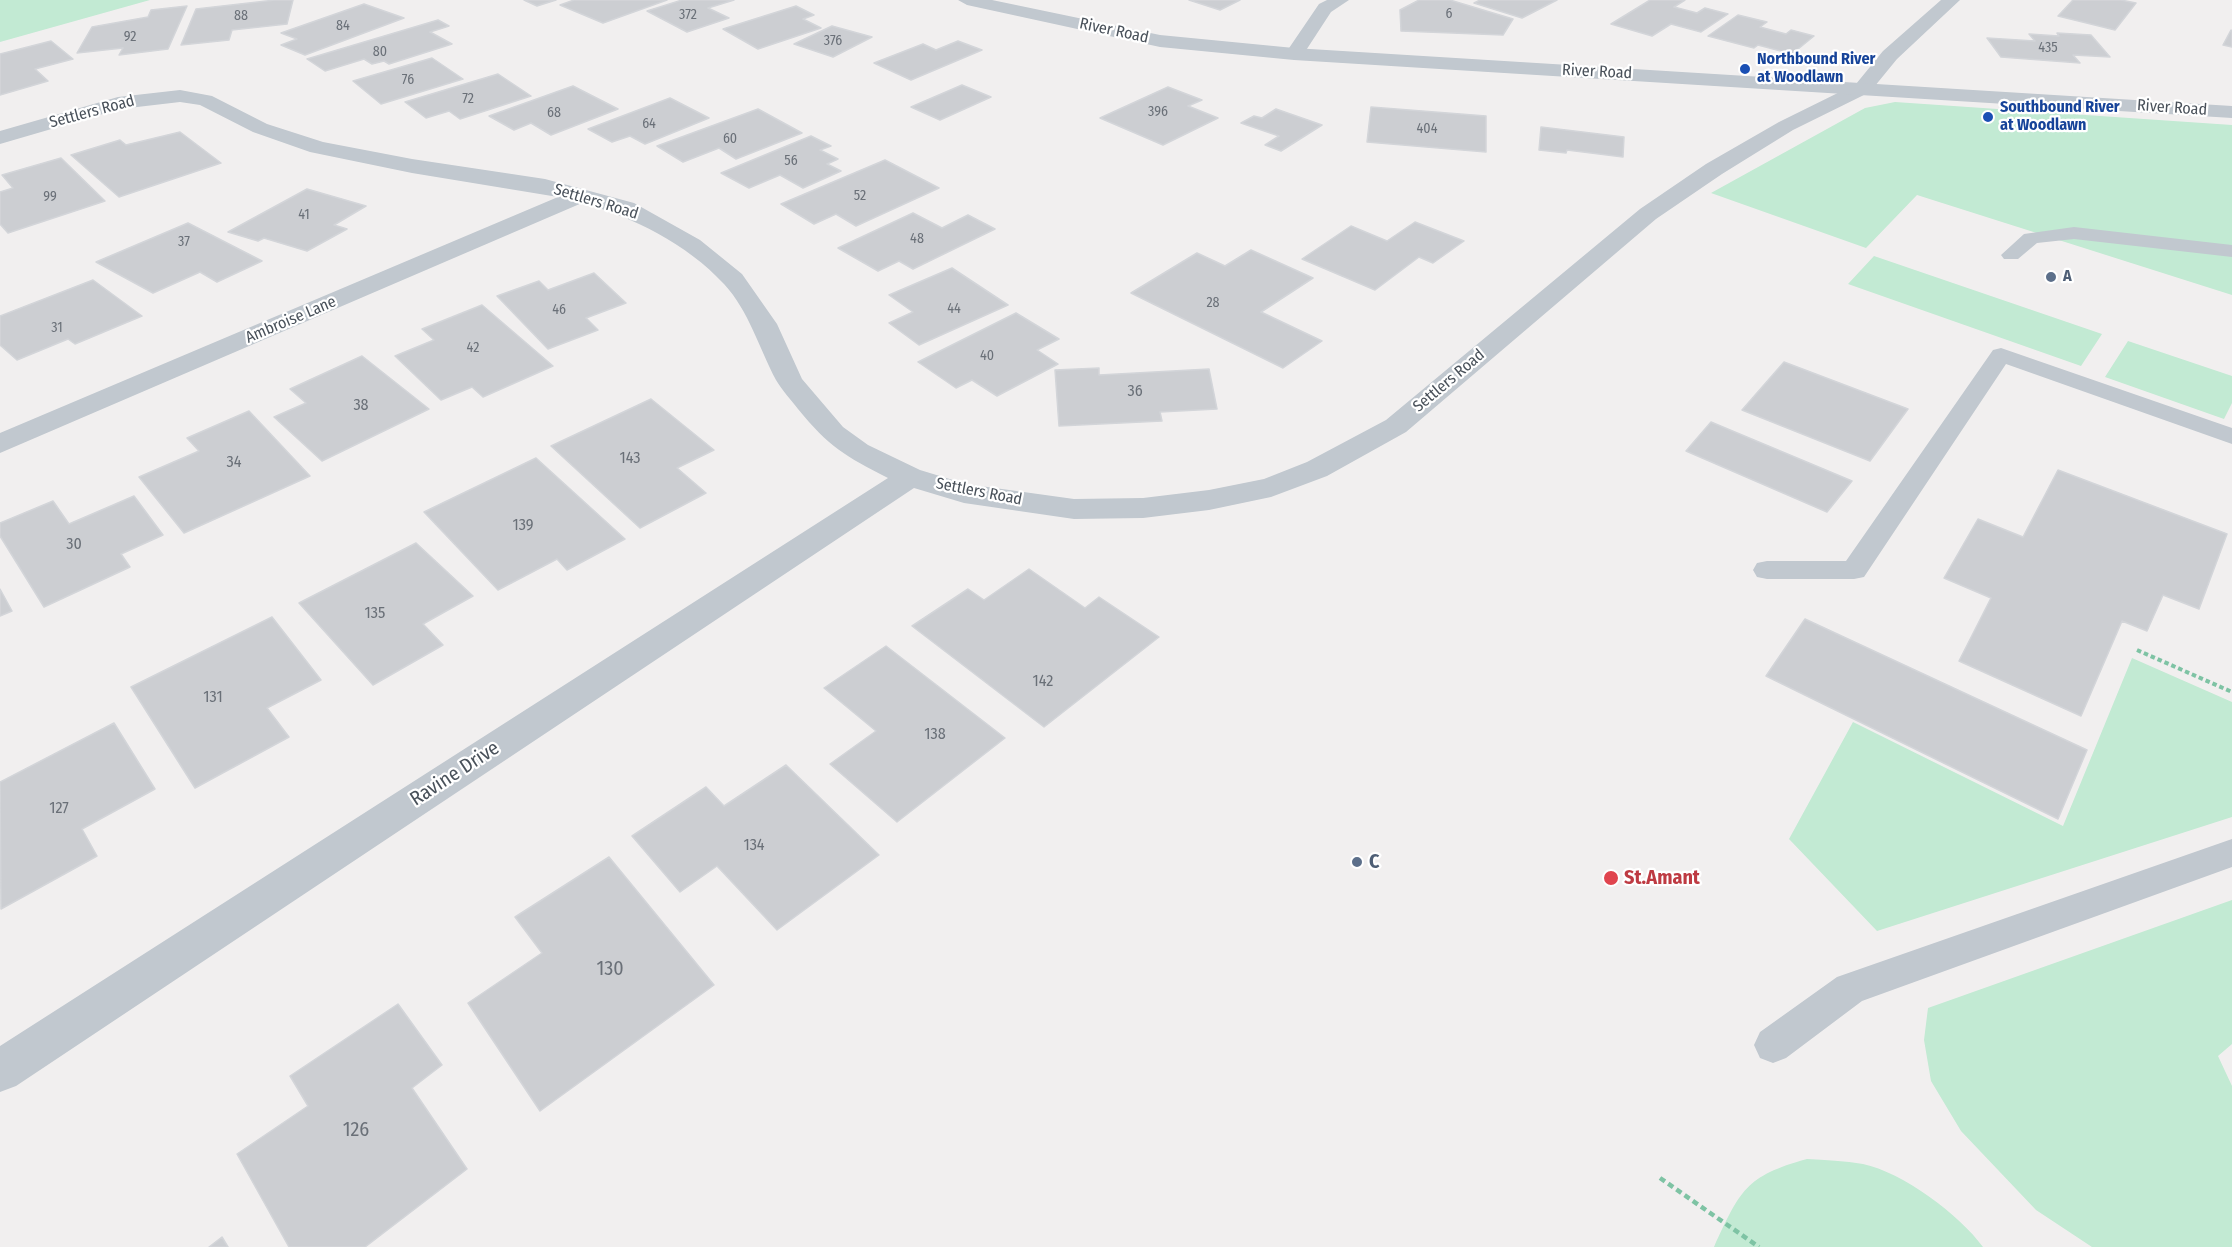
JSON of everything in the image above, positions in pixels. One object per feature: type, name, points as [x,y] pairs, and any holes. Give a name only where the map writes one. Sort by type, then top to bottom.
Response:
[{"type":"street","name":"River Road","points":[[967,0],[1160,41],[1294,54],[2232,112]]},
{"type":"street","points":[[1294,54],[1325,8],[1340,0]]},
{"type":"street","points":[[1863,88],[1890,55],[1951,0]]},
{"type":"street","name":"Settlers Road","points":[[0,138],[118,103],[180,96],[205,100],[260,128],[318,147],[412,166],[545,186],[627,208],[692,244],[733,279],[764,324],[790,381],[832,433],[858,451],[910,477],[963,493],[1074,509],[1143,508],[1209,500],[1271,487],[1317,469],[1396,426],[1648,214],[1714,169],[1786,126],[1863,88]]},
{"type":"street","name":"Ambroise Lane","points":[[0,444],[581,195]]},
{"type":"street","name":"Ravine Drive","points":[[0,1071],[910,477]]},
{"type":"lane","points":[[2011,255],[2031,238],[2074,233],[2232,251]]},
{"type":"lane","points":[[1767,570],[1854,570],[2001,355],[2232,436]]},
{"type":"lane","points":[[1773,1045],[1850,989],[2232,853]]},
{"type":"path","points":[[2138,650],[2232,692]]},
{"type":"path","points":[[1659,1178],[1759,1247]]},
{"type":"green space","points":[[0,0],[150,0],[0,42]]},
{"type":"green space","points":[[1895,102],[2232,125],[2232,295],[1917,195],[1866,248],[1711,193],[1865,108]]},
{"type":"green space","points":[[1874,256],[2102,334],[2081,366],[1848,284]]},
{"type":"green space","points":[[2128,341],[2232,376],[2232,403],[2224,419],[2105,377]]},
{"type":"green space","points":[[2132,658],[2232,702],[2232,817],[1877,931],[1789,839],[1853,722],[2063,826]]},
{"type":"green space","points":[[2232,900],[2232,1044],[2218,1056],[2232,1086],[2232,1247],[2092,1247],[2036,1210],[1961,1131],[1931,1081],[1924,1040],[1928,1008]]},
{"type":"green space","points":[[1807,1159],[1863,1164],[1895,1176],[1929,1196],[1960,1222],[1983,1247],[1714,1247],[1731,1212],[1747,1188],[1770,1172]]},
{"type":"building","points":[[293,0],[287,24],[232,30],[229,40],[181,45],[196,9]]},
{"type":"building","points":[[524,0],[556,0],[537,6]]},
{"type":"building","points":[[574,0],[667,0],[603,23],[560,5]]},
{"type":"building","points":[[682,0],[734,0],[708,8],[729,18],[687,32],[647,11]]},
{"type":"building","points":[[1189,0],[1240,0],[1220,10]]},
{"type":"building","points":[[1419,0],[1450,0],[1513,19],[1503,35],[1401,31],[1400,10]]},
{"type":"building","points":[[1480,0],[1557,0],[1522,18],[1474,3]]},
{"type":"building","points":[[1650,0],[1685,0],[1674,7],[1697,13],[1705,8],[1728,14],[1701,32],[1671,24],[1652,36],[1611,24]]},
{"type":"building","points":[[2073,0],[2121,0],[2136,3],[2115,30],[2058,16]]},
{"type":"building","points":[[364,4],[404,18],[305,55],[281,45],[297,39],[281,33]]},
{"type":"building","points":[[187,6],[168,49],[119,55],[123,48],[77,53],[92,27],[148,17],[151,10]]},
{"type":"building","points":[[796,6],[814,15],[803,19],[821,28],[758,49],[723,29]]},
{"type":"building","points":[[1738,15],[1767,22],[1760,27],[1786,34],[1791,30],[1814,36],[1792,54],[1758,45],[1754,48],[1708,36]]},
{"type":"building","points":[[438,20],[449,26],[430,32],[452,44],[389,64],[384,61],[372,64],[364,59],[325,71],[307,59]]},
{"type":"building","points":[[832,26],[872,37],[833,57],[794,44]]},
{"type":"building","points":[[2232,31],[2232,47],[2223,45]]},
{"type":"building","points":[[2057,33],[2091,35],[2110,57],[2073,55],[2080,63],[2001,57],[1987,38],[2035,41],[2029,34],[2059,36]]},
{"type":"building","points":[[51,41],[73,59],[35,69],[48,81],[0,95],[0,54]]},
{"type":"building","points":[[958,41],[982,50],[911,80],[874,63],[923,44],[936,50]]},
{"type":"building","points":[[432,58],[463,79],[381,104],[353,81]]},
{"type":"building","points":[[498,74],[531,96],[460,119],[449,111],[426,118],[405,102]]},
{"type":"building","points":[[962,85],[991,97],[940,120],[911,107]]},
{"type":"building","points":[[573,86],[618,109],[551,135],[531,123],[514,130],[489,116]]},
{"type":"building","points":[[1168,87],[1202,100],[1188,106],[1218,118],[1163,145],[1100,118]]},
{"type":"building","points":[[670,98],[709,118],[645,144],[630,136],[612,142],[588,129]]},
{"type":"building","points":[[1371,107],[1486,116],[1486,152],[1367,142]]},
{"type":"building","points":[[758,109],[802,133],[736,159],[719,148],[683,162],[657,146]]},
{"type":"building","points":[[1276,109],[1322,125],[1281,151],[1265,145],[1279,136],[1241,123],[1254,116],[1262,118]]},
{"type":"building","points":[[1541,127],[1624,137],[1623,157],[1567,150],[1566,153],[1539,150]]},
{"type":"building","points":[[180,132],[221,163],[119,197],[71,155],[120,140],[126,145]]},
{"type":"building","points":[[811,136],[831,146],[820,150],[838,159],[827,164],[841,171],[803,188],[780,175],[749,188],[721,173]]},
{"type":"building","points":[[61,158],[105,201],[8,233],[0,224],[0,192],[13,188],[2,175]]},
{"type":"building","points":[[885,160],[939,188],[856,226],[836,214],[814,224],[781,204]]},
{"type":"building","points":[[307,189],[366,206],[334,225],[347,229],[307,251],[264,238],[258,241],[228,232]]},
{"type":"building","points":[[913,213],[942,228],[968,215],[995,229],[913,269],[899,261],[878,271],[838,248]]},
{"type":"building","points":[[1415,222],[1464,241],[1433,263],[1419,257],[1375,290],[1302,259],[1351,226],[1387,241]]},
{"type":"building","points":[[188,223],[262,261],[217,282],[200,272],[153,293],[96,262]]},
{"type":"building","points":[[1251,250],[1313,278],[1261,312],[1322,341],[1283,368],[1131,293],[1197,253],[1225,266]]},
{"type":"building","points":[[952,268],[1008,305],[919,345],[889,323],[913,312],[889,295]]},
{"type":"building","points":[[594,273],[626,303],[586,318],[598,330],[548,349],[497,296],[539,281],[548,290]]},
{"type":"building","points":[[93,280],[142,316],[75,344],[68,339],[17,360],[0,345],[0,316]]},
{"type":"building","points":[[482,305],[553,366],[483,397],[472,387],[441,400],[395,356],[434,340],[422,329]]},
{"type":"building","points":[[1016,313],[1059,339],[1037,350],[1058,364],[997,396],[972,380],[956,388],[918,362]]},
{"type":"building","points":[[362,356],[429,409],[322,461],[274,417],[306,403],[290,389]]},
{"type":"building","points":[[1784,362],[1908,409],[1870,461],[1742,410]]},
{"type":"building","points":[[1099,368],[1099,375],[1209,369],[1217,409],[1160,412],[1162,421],[1059,426],[1055,370]]},
{"type":"building","points":[[651,399],[714,450],[677,468],[706,493],[640,528],[551,446]]},
{"type":"building","points":[[249,411],[310,476],[184,533],[139,477],[199,451],[187,438]]},
{"type":"building","points":[[1711,422],[1852,481],[1827,512],[1686,451]]},
{"type":"building","points":[[536,458],[625,539],[567,570],[557,559],[498,590],[424,512]]},
{"type":"building","points":[[2058,470],[2227,534],[2199,609],[2163,595],[2147,631],[2122,621],[2081,716],[1959,661],[1991,598],[1944,578],[1978,519],[2023,537]]},
{"type":"building","points":[[134,496],[163,535],[121,554],[130,567],[44,607],[0,536],[0,523],[53,501],[69,524]]},
{"type":"building","points":[[416,543],[473,596],[423,624],[443,645],[373,685],[299,603]]},
{"type":"building","points":[[1029,569],[1085,608],[1099,597],[1159,637],[1044,727],[912,626],[968,589],[984,600]]},
{"type":"building","points":[[0,589],[12,611],[0,616]]},
{"type":"building","points":[[272,617],[321,680],[267,708],[289,737],[195,788],[131,687]]},
{"type":"building","points":[[1805,619],[2087,750],[2058,819],[1766,676]]},
{"type":"building","points":[[886,646],[1005,738],[897,822],[830,764],[876,731],[824,688]]},
{"type":"building","points":[[114,723],[155,789],[82,829],[97,856],[1,909],[0,782]]},
{"type":"building","points":[[786,765],[879,855],[777,930],[717,866],[680,892],[632,836],[706,787],[724,806]]},
{"type":"building","points":[[609,857],[714,985],[540,1111],[468,1003],[542,953],[515,917]]},
{"type":"building","points":[[398,1004],[442,1065],[412,1088],[467,1169],[365,1247],[289,1247],[237,1154],[308,1106],[290,1076]]},
{"type":"building","points":[[222,1237],[228,1247],[209,1247]]},
{"type":"place","name":"Northbound River at Woodlawn","points":[[1745,69]]},
{"type":"place","name":"Southbound River at Woodlawn","points":[[1988,117]]},
{"type":"place","name":"A","points":[[2051,277]]},
{"type":"place","name":"C","points":[[1357,862]]},
{"type":"place","name":"St.Amant","points":[[1611,878]]}]
